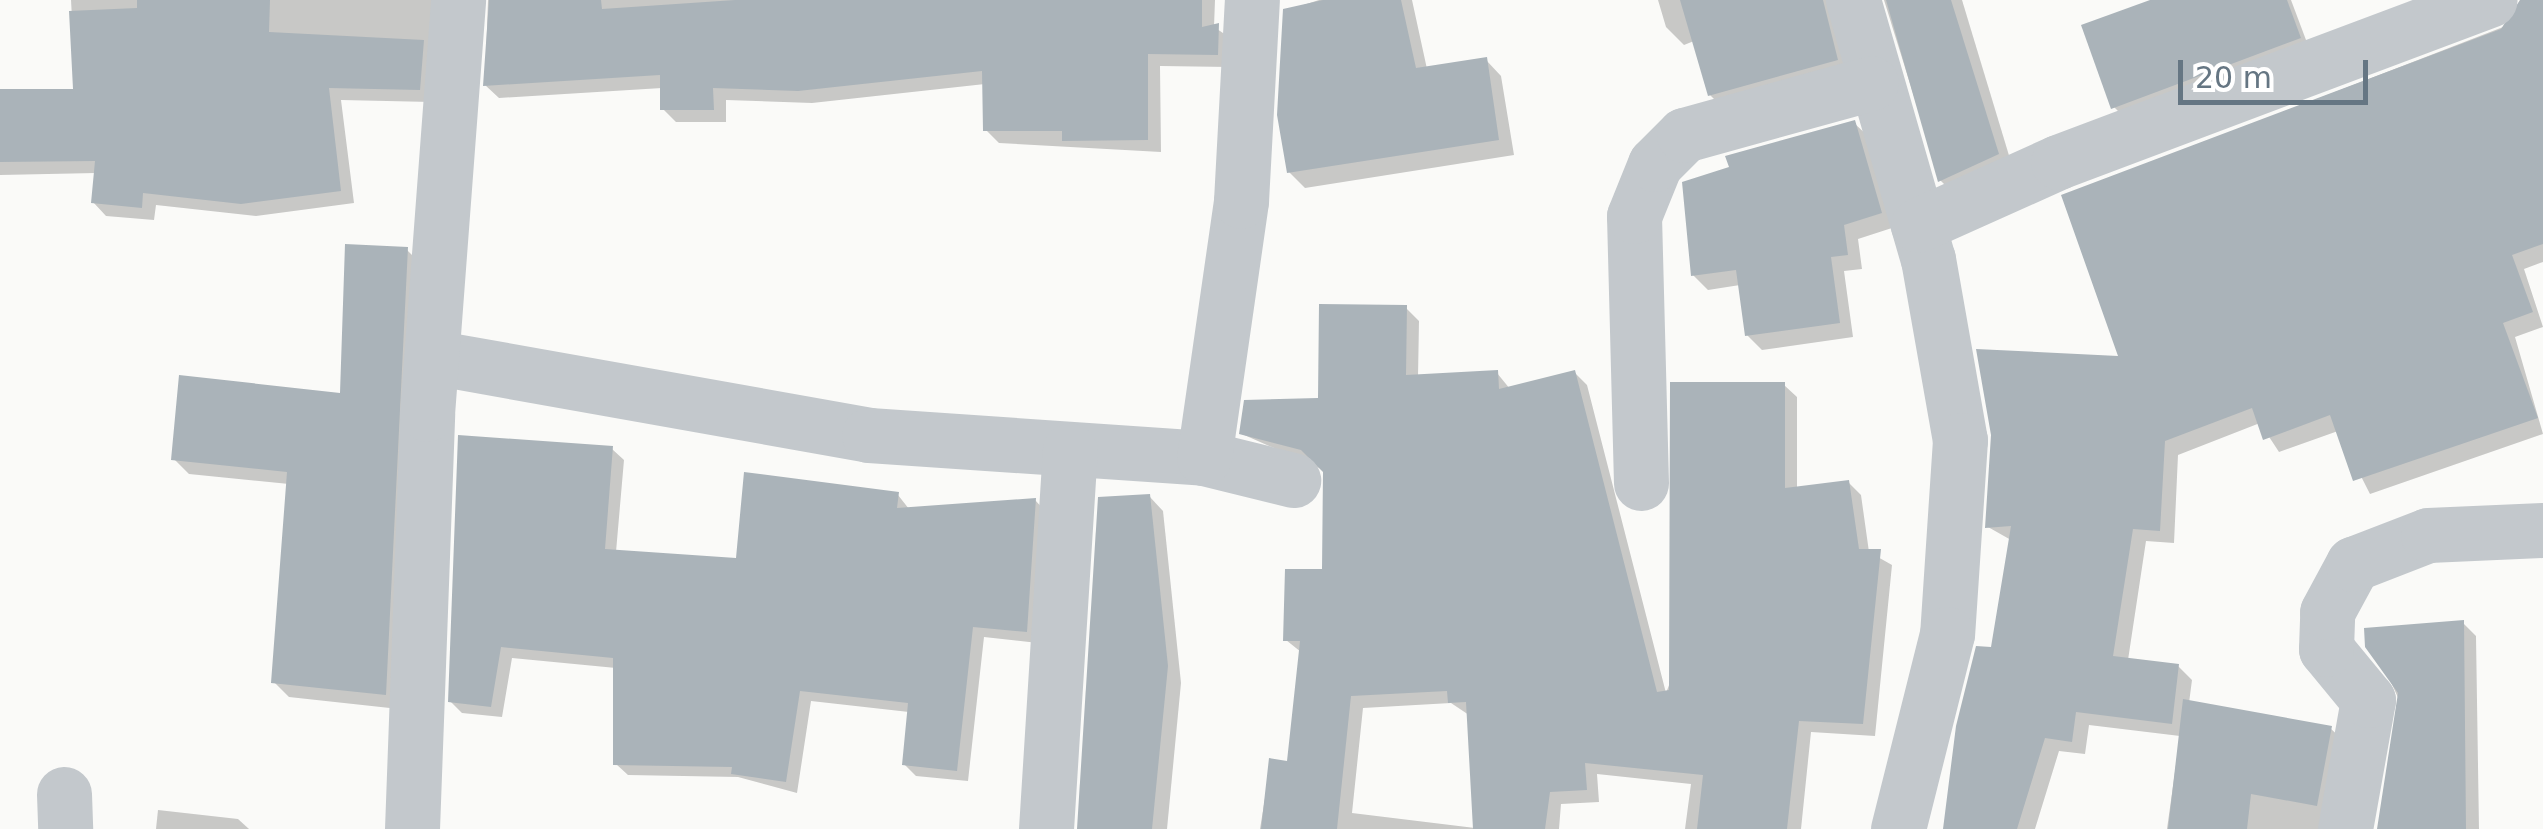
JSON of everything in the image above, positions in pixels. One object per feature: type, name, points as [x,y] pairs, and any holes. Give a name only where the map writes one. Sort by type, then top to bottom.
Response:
[{"type":"street","points":[[412,829],[432,357],[458,0]]},
{"type":"street","points":[[1204,458],[1241,201],[1252,0]]},
{"type":"street","points":[[1853,0],[1871,84],[1918,225],[1960,440],[1947,634],[1898,829]]},
{"type":"street","points":[[1918,225],[2058,162],[2490,0]]},
{"type":"street","points":[[1641,483],[1634,216],[1655,164],[1684,135],[1871,84]]},
{"type":"street","points":[[432,357],[869,434],[1204,458],[1294,480]]},
{"type":"street","points":[[1046,829],[1070,451]]},
{"type":"street","points":[[2345,829],[2368,700],[2326,649],[2328,612],[2353,564],[2428,534],[2543,530]]},
{"type":"building","points":[[137,0],[270,0],[269,32],[424,40],[420,90],[329,88],[341,191],[241,204],[143,193],[142,208],[91,203],[95,161],[0,162],[0,89],[73,89],[69,11],[137,8]]},
{"type":"building","points":[[489,0],[601,0],[602,9],[735,0],[1202,0],[1202,27],[1219,23],[1218,55],[1148,54],[1148,140],[1062,141],[1062,131],[983,131],[982,71],[798,91],[713,88],[714,110],[660,110],[660,75],[483,86]]},
{"type":"building","points":[[1323,0],[1401,0],[1416,68],[1487,57],[1499,140],[1287,173],[1277,115],[1283,9]]},
{"type":"building","points":[[1680,0],[1823,0],[1838,60],[1708,96]]},
{"type":"building","points":[[1886,0],[1951,0],[1999,154],[1938,182]]},
{"type":"building","points":[[2150,0],[2287,0],[2301,38],[2111,109],[2081,25]]},
{"type":"building","points":[[2520,0],[2543,0],[2543,244],[2512,255],[2533,312],[2503,323],[2538,418],[2353,481],[2330,415],[2263,440],[2252,408],[2165,441],[2160,531],[2133,529],[2113,656],[2179,664],[2172,724],[2076,712],[2072,742],[2045,738],[2017,829],[1943,829],[1956,726],[1976,646],[1991,647],[2011,526],[1985,528],[1991,435],[1976,349],[2118,356],[2061,195],[2501,29]]},
{"type":"building","points":[[1855,120],[1882,213],[1844,225],[1848,255],[1831,257],[1840,323],[1745,336],[1736,270],[1691,276],[1682,182],[1729,167],[1725,156]]},
{"type":"building","points":[[345,244],[408,247],[386,695],[271,683],[287,472],[171,460],[179,375],[340,393]]},
{"type":"building","points":[[1319,304],[1407,305],[1406,375],[1498,370],[1499,389],[1575,370],[1657,692],[1669,690],[1670,382],[1785,382],[1785,488],[1849,480],[1859,549],[1881,549],[1863,724],[1799,721],[1787,829],[1697,829],[1703,775],[1585,763],[1587,790],[1550,792],[1545,829],[1473,829],[1466,702],[1448,703],[1447,691],[1351,696],[1337,829],[1261,829],[1269,758],[1287,761],[1300,641],[1283,641],[1285,569],[1322,569],[1323,472],[1301,450],[1239,434],[1244,400],[1318,398]]},
{"type":"building","points":[[458,435],[613,446],[605,549],[736,558],[744,472],[899,492],[897,508],[1036,498],[1027,632],[973,627],[957,771],[902,765],[908,703],[800,691],[786,782],[731,774],[732,767],[613,765],[613,658],[501,647],[491,707],[448,702]]},
{"type":"building","points":[[1150,494],[1168,666],[1152,829],[1077,829],[1098,497]]},
{"type":"building","points":[[2464,620],[2466,829],[2377,829],[2398,693],[2365,647],[2364,628]]},
{"type":"building","points":[[2183,699],[2332,726],[2317,806],[2251,794],[2247,829],[2168,829]]}]
